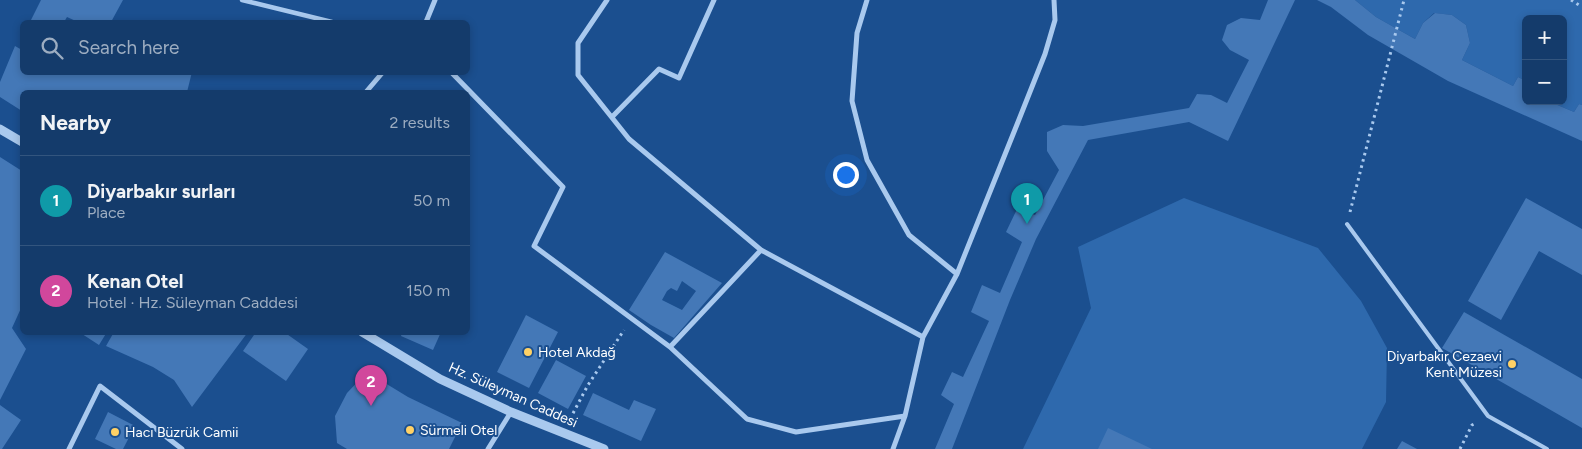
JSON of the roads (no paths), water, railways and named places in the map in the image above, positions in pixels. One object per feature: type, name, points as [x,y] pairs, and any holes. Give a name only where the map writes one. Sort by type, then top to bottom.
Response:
[{"type":"street","points":[[242,0],[324,20]]},
{"type":"street","points":[[427,20],[435,0]]},
{"type":"street","points":[[607,0],[578,43],[578,75],[629,139],[761,250],[923,337]]},
{"type":"street","points":[[612,116],[659,69],[678,78],[714,0]]},
{"type":"street","points":[[867,0],[858,33],[852,101],[867,160],[909,235],[957,274]]},
{"type":"street","points":[[893,449],[904,416],[923,337],[957,274],[1045,54],[1055,20],[1054,0]]},
{"type":"street","points":[[368,90],[381,75]]},
{"type":"street","points":[[454,75],[469,90]]},
{"type":"street","points":[[470,91],[563,186],[534,246],[670,347],[747,419],[796,432],[904,416]]},
{"type":"street","points":[[0,129],[20,141]]},
{"type":"street","points":[[670,347],[761,250]]},
{"type":"street","name":"Hz. Süleyman Caddesi","points":[[367,335],[440,379],[510,412],[604,449]]},
{"type":"street","points":[[70,449],[100,386],[182,449]]},
{"type":"street","points":[[488,449],[510,412]]},
{"type":"lane","points":[[1347,224],[1488,416],[1547,449]]},
{"type":"place","name":"Diyarbakır surları","points":[[1027,224]]},
{"type":"place","name":"Hotel Akdağ","points":[[528,352]]},
{"type":"place","name":"Diyarbakır Cezaevi Kent Müzesi","points":[[1512,364]]},
{"type":"place","name":"Kenan Otel","points":[[371,406]]},
{"type":"place","name":"Sürmeli Otel","points":[[410,430]]},
{"type":"place","name":"Hacı Büzrük Camii","points":[[115,432]]}]
